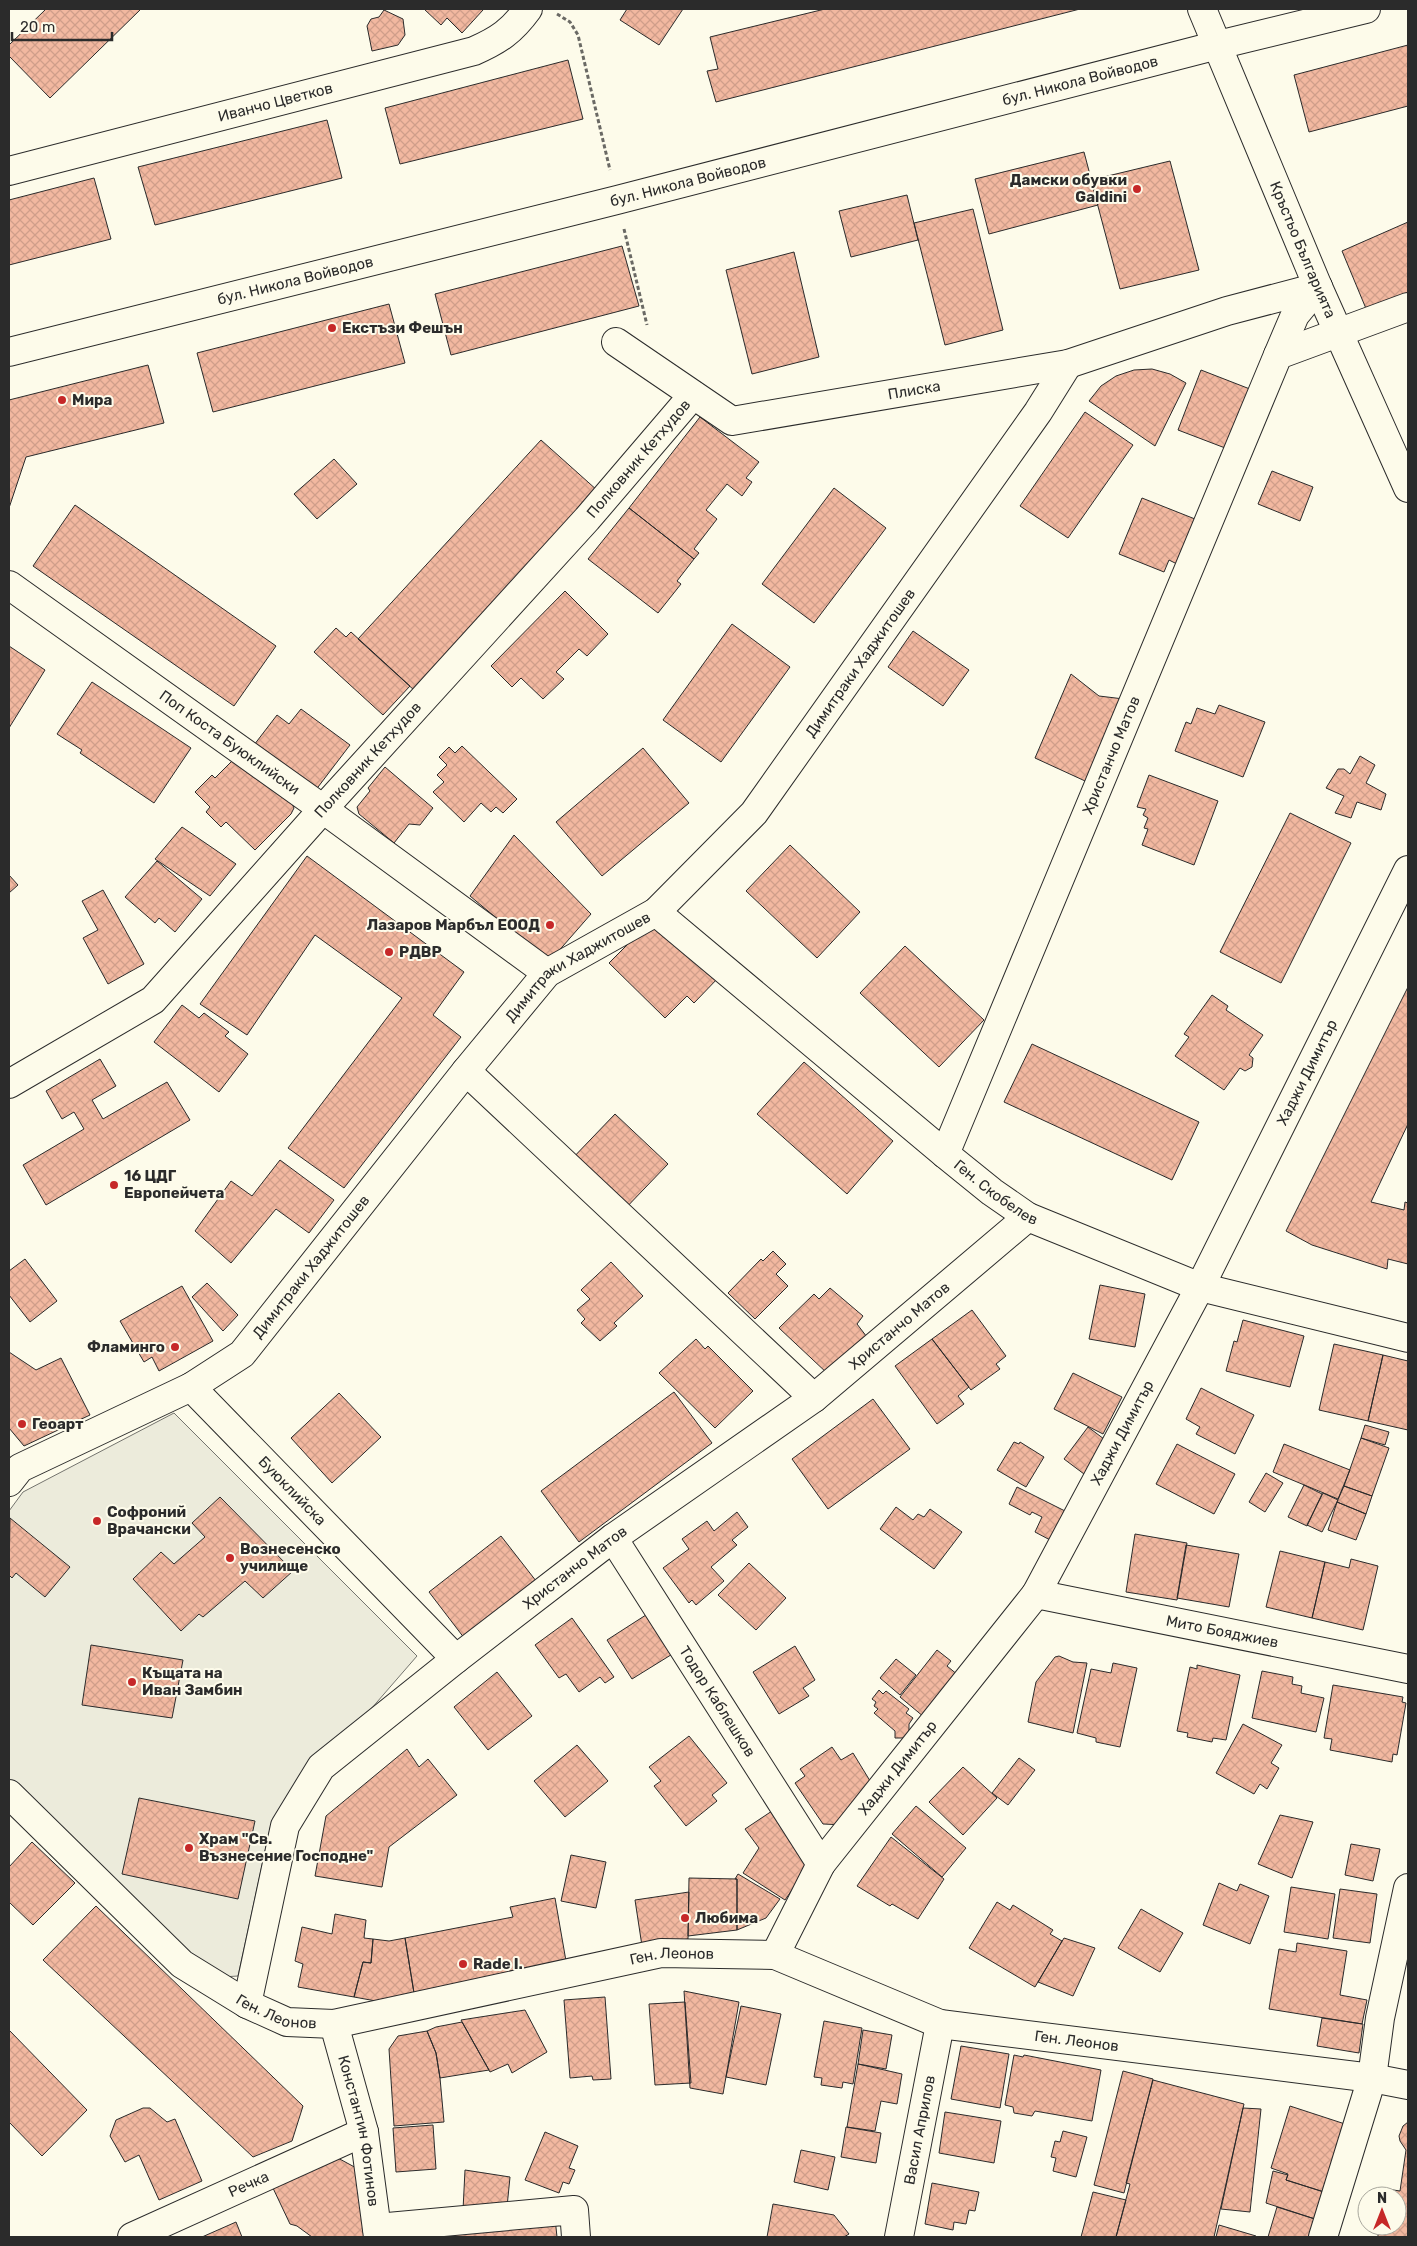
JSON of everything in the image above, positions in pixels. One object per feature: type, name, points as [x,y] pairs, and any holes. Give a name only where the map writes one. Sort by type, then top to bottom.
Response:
[{"type":"street","name":"Иванчо Цветков","points":[[9,171],[474,51],[495,42],[515,26],[528,9]]},
{"type":"street","name":"Кръстьо Българията","points":[[1202,9],[1318,287],[1408,488]]},
{"type":"street","name":"бул. Никола Войводов","points":[[9,352],[1366,9]]},
{"type":"street","name":"Плиска","points":[[616,342],[732,421],[1068,364],[1227,311],[1318,287]]},
{"type":"street","name":"Христанчо Матов","points":[[945,1154],[1295,315],[1318,287]]},
{"type":"street","points":[[1278,356],[1408,307]]},
{"type":"street","name":"Димитраки Хаджитошев","points":[[13,1470],[191,1387],[242,1354],[466,1071],[547,973],[656,912],[754,813],[1038,412],[1068,364]]},
{"type":"street","name":"Полковник Кетхудов","points":[[9,1084],[152,1000],[323,809],[588,519],[693,395]]},
{"type":"street","name":"Поп Коста Буюклийски","points":[[9,586],[323,809],[547,973]]},
{"type":"street","name":"Хаджи Димитър","points":[[775,1955],[821,1864],[1036,1594],[1200,1287],[1408,870]]},
{"type":"street","name":"Ген. Скобелев","points":[[656,912],[945,1154],[992,1192],[1028,1217],[1200,1287],[1408,1338]]},
{"type":"street","points":[[466,1071],[814,1398]]},
{"type":"street","name":"Христанчо Матов","points":[[247,2004],[285,1826],[321,1767],[456,1659],[613,1538],[814,1398],[1028,1217]]},
{"type":"street","name":"Буюклийска","points":[[191,1387],[456,1659]]},
{"type":"street","name":"Тодор Каблешков","points":[[613,1538],[821,1864]]},
{"type":"street","name":"Мито Бояджиев","points":[[1036,1594],[1408,1669]]},
{"type":"street","name":"Ген. Леонов","points":[[9,1794],[182,1964],[247,2004],[287,2022],[334,2024],[661,1952],[775,1955],[940,2024],[1372,2078],[1408,2085]]},
{"type":"street","points":[[1323,2237],[1372,2078],[1380,2018],[1408,1888]]},
{"type":"street","name":"Константин Фотинов","points":[[334,2024],[364,2132],[377,2233]]},
{"type":"street","name":"Васил Априлов","points":[[899,2237],[940,2024]]},
{"type":"street","name":"Речка","points":[[132,2237],[364,2132]]},
{"type":"street","points":[[377,2233],[574,2210],[576,2237]]},
{"type":"shaded area","points":[[174,1413],[417,1656],[271,1824],[238,1976],[206,1978],[9,1782],[9,1511],[23,1492]]},
{"type":"building","points":[[46,9],[141,9],[50,98],[9,56],[9,45]]},
{"type":"building","points":[[424,9],[483,10],[462,33],[447,18],[441,25]]},
{"type":"building","points":[[627,9],[683,9],[659,45],[620,20]]},
{"type":"building","points":[[825,9],[1080,9],[716,102],[707,71],[718,69],[710,37]]},
{"type":"building","points":[[384,10],[403,19],[405,35],[398,45],[372,51],[367,26],[371,19],[379,17]]},
{"type":"building","points":[[1408,45],[1408,106],[1309,132],[1294,75]]},
{"type":"building","points":[[568,60],[583,119],[400,164],[385,108]]},
{"type":"building","points":[[327,120],[342,178],[155,225],[138,167]]},
{"type":"building","points":[[1084,152],[1098,205],[989,234],[975,179]]},
{"type":"building","points":[[1170,161],[1199,270],[1120,289],[1091,180]]},
{"type":"building","points":[[94,178],[111,239],[9,265],[9,200]]},
{"type":"building","points":[[907,195],[918,240],[851,257],[839,211]]},
{"type":"building","points":[[973,209],[1003,330],[945,345],[914,223]]},
{"type":"building","points":[[1408,222],[1408,293],[1367,311],[1342,251]]},
{"type":"building","points":[[622,246],[639,306],[451,355],[435,294]]},
{"type":"building","points":[[794,252],[819,357],[752,374],[726,270]]},
{"type":"building","points":[[389,304],[405,363],[213,412],[197,353]]},
{"type":"building","points":[[148,365],[164,423],[26,457],[9,508],[9,400]]},
{"type":"building","points":[[1152,369],[1170,374],[1186,383],[1155,446],[1089,401],[1101,386],[1116,376],[1134,370]]},
{"type":"building","points":[[1201,370],[1255,391],[1233,451],[1178,430]]},
{"type":"building","points":[[1085,412],[1133,445],[1068,538],[1020,506]]},
{"type":"building","points":[[700,417],[759,462],[746,478],[752,482],[742,496],[727,484],[706,510],[717,519],[694,549],[699,553],[694,559],[629,508]]},
{"type":"building","points":[[541,440],[598,491],[415,691],[358,639]]},
{"type":"building","points":[[334,459],[357,484],[317,519],[294,494]]},
{"type":"building","points":[[1272,471],[1313,487],[1300,521],[1258,504]]},
{"type":"building","points":[[834,488],[886,528],[814,623],[762,584]]},
{"type":"building","points":[[1142,498],[1195,519],[1177,564],[1169,560],[1164,572],[1119,554]]},
{"type":"building","points":[[75,505],[276,646],[234,706],[33,566]]},
{"type":"building","points":[[629,508],[694,559],[677,581],[681,584],[658,613],[588,559]]},
{"type":"building","points":[[565,591],[608,634],[587,656],[579,649],[556,672],[564,679],[543,699],[521,678],[512,687],[491,666]]},
{"type":"building","points":[[732,624],[790,667],[721,762],[663,720]]},
{"type":"building","points":[[336,628],[346,637],[351,632],[410,686],[383,715],[314,652]]},
{"type":"building","points":[[913,631],[969,670],[943,706],[888,667]]},
{"type":"building","points":[[9,646],[45,670],[9,728]]},
{"type":"building","points":[[1071,674],[1099,696],[1132,700],[1096,786],[1035,758]]},
{"type":"building","points":[[92,682],[191,748],[154,803],[80,753],[82,750],[57,734]]},
{"type":"building","points":[[1219,705],[1265,722],[1243,777],[1175,751],[1186,722],[1191,724],[1197,708],[1215,714]]},
{"type":"building","points":[[301,709],[350,745],[315,791],[254,745],[277,715],[289,724]]},
{"type":"building","points":[[462,746],[517,799],[503,813],[496,807],[491,812],[481,803],[464,822],[433,792],[444,782],[437,775],[447,765],[439,757],[449,747],[455,753]]},
{"type":"building","points":[[643,748],[689,803],[602,876],[556,822]]},
{"type":"building","points":[[1360,756],[1375,765],[1366,783],[1386,794],[1381,810],[1357,802],[1351,818],[1335,813],[1344,796],[1326,788],[1338,769],[1344,769],[1350,774]]},
{"type":"building","points":[[236,757],[291,801],[294,808],[291,814],[255,850],[226,822],[221,827],[206,812],[210,807],[195,792],[212,775],[215,778]]},
{"type":"building","points":[[385,767],[433,808],[420,825],[409,824],[394,843],[359,814],[357,807],[370,791],[368,788]]},
{"type":"building","points":[[1149,775],[1218,801],[1194,865],[1142,845],[1148,829],[1144,828],[1148,818],[1143,815],[1146,809],[1137,807]]},
{"type":"building","points":[[1290,813],[1351,843],[1281,983],[1220,952]]},
{"type":"building","points":[[182,827],[236,864],[210,896],[155,859]]},
{"type":"building","points":[[514,835],[591,914],[549,962],[470,896]]},
{"type":"building","points":[[790,845],[860,912],[817,958],[746,891]]},
{"type":"building","points":[[307,856],[464,972],[433,1015],[461,1037],[344,1188],[288,1148],[402,998],[315,935],[247,1035],[200,1004]]},
{"type":"building","points":[[157,861],[202,899],[175,932],[159,918],[155,923],[125,897]]},
{"type":"building","points":[[9,875],[18,885],[9,893]]},
{"type":"building","points":[[103,890],[144,964],[108,984],[83,938],[98,930],[82,901]]},
{"type":"building","points":[[658,914],[720,976],[694,1003],[687,996],[665,1018],[609,963]]},
{"type":"building","points":[[905,946],[984,1020],[939,1067],[860,993]]},
{"type":"building","points":[[1408,987],[1408,1124],[1371,1202],[1404,1210],[1405,1202],[1408,1203],[1408,1264],[1388,1259],[1387,1269],[1312,1245],[1286,1231]]},
{"type":"building","points":[[1212,995],[1228,1006],[1226,1010],[1263,1035],[1249,1055],[1253,1058],[1252,1067],[1245,1071],[1240,1068],[1224,1090],[1175,1056],[1189,1037],[1184,1034]]},
{"type":"building","points":[[182,1005],[199,1018],[204,1013],[229,1032],[225,1036],[248,1054],[219,1092],[154,1042]]},
{"type":"building","points":[[1032,1044],[1199,1122],[1172,1180],[1004,1102]]},
{"type":"building","points":[[100,1059],[116,1086],[92,1100],[103,1119],[167,1082],[190,1120],[46,1205],[23,1165],[84,1129],[74,1112],[62,1119],[46,1091]]},
{"type":"building","points":[[804,1062],[893,1141],[847,1194],[757,1114]]},
{"type":"building","points":[[615,1114],[668,1164],[621,1213],[568,1163]]},
{"type":"building","points":[[280,1160],[334,1200],[309,1233],[276,1209],[231,1263],[195,1231],[231,1181],[252,1196]]},
{"type":"building","points":[[773,1251],[786,1264],[776,1274],[788,1286],[755,1319],[728,1293],[761,1259],[763,1261]]},
{"type":"building","points":[[25,1259],[57,1301],[30,1322],[9,1295],[9,1271]]},
{"type":"building","points":[[611,1262],[643,1296],[614,1323],[617,1326],[600,1341],[581,1323],[585,1319],[577,1310],[590,1299],[581,1290]]},
{"type":"building","points":[[207,1283],[238,1315],[223,1331],[192,1297]]},
{"type":"building","points":[[1100,1285],[1145,1294],[1135,1347],[1089,1339]]},
{"type":"building","points":[[182,1286],[213,1341],[159,1371],[152,1357],[144,1362],[120,1321]]},
{"type":"building","points":[[830,1288],[863,1316],[857,1324],[870,1341],[828,1374],[779,1328],[814,1294],[819,1299]]},
{"type":"building","points":[[972,1310],[1006,1356],[996,1364],[1000,1369],[971,1390],[932,1339]]},
{"type":"building","points":[[1243,1320],[1304,1336],[1290,1387],[1226,1371],[1234,1341],[1237,1342]]},
{"type":"building","points":[[696,1339],[705,1349],[708,1346],[753,1391],[715,1428],[659,1373]]},
{"type":"building","points":[[932,1339],[969,1387],[958,1396],[964,1404],[937,1424],[895,1366]]},
{"type":"building","points":[[1334,1344],[1383,1355],[1368,1421],[1319,1410]]},
{"type":"building","points":[[9,1352],[36,1370],[61,1358],[90,1415],[24,1446],[9,1428]]},
{"type":"building","points":[[1383,1355],[1408,1361],[1408,1430],[1368,1421]]},
{"type":"building","points":[[1073,1373],[1122,1397],[1103,1434],[1054,1409]]},
{"type":"building","points":[[1201,1388],[1254,1415],[1235,1454],[1196,1434],[1200,1427],[1186,1419]]},
{"type":"building","points":[[674,1392],[712,1443],[579,1542],[541,1491]]},
{"type":"building","points":[[339,1393],[381,1437],[332,1483],[291,1438]]},
{"type":"building","points":[[873,1399],[910,1449],[828,1509],[792,1459]]},
{"type":"building","points":[[1365,1425],[1389,1432],[1385,1445],[1361,1438]]},
{"type":"building","points":[[1088,1427],[1108,1442],[1084,1474],[1064,1459]]},
{"type":"building","points":[[1361,1438],[1389,1448],[1372,1496],[1344,1486]]},
{"type":"building","points":[[1014,1442],[1019,1444],[1020,1442],[1044,1457],[1026,1487],[997,1470]]},
{"type":"building","points":[[1177,1444],[1235,1474],[1214,1514],[1156,1484]]},
{"type":"building","points":[[1284,1444],[1350,1470],[1338,1499],[1273,1472]]},
{"type":"building","points":[[1266,1473],[1283,1483],[1265,1512],[1249,1502]]},
{"type":"building","points":[[1304,1485],[1322,1494],[1307,1526],[1288,1517]]},
{"type":"building","points":[[1344,1486],[1372,1496],[1366,1514],[1337,1502]]},
{"type":"building","points":[[1017,1487],[1067,1512],[1052,1541],[1035,1532],[1042,1517],[1032,1512],[1030,1515],[1009,1504]]},
{"type":"building","points":[[1323,1493],[1338,1500],[1322,1532],[1307,1525]]},
{"type":"building","name":"Вознесенско училище","points":[[220,1497],[293,1571],[263,1598],[245,1581],[203,1617],[199,1614],[181,1631],[133,1579],[161,1552],[174,1564],[205,1537],[192,1523]]},
{"type":"building","points":[[1337,1502],[1366,1514],[1356,1540],[1328,1530]]},
{"type":"building","points":[[896,1507],[913,1520],[918,1514],[924,1517],[930,1509],[962,1532],[934,1569],[880,1529]]},
{"type":"building","points":[[737,1512],[748,1527],[732,1540],[737,1545],[711,1567],[724,1581],[696,1605],[692,1600],[689,1603],[663,1568],[689,1549],[682,1539],[707,1521],[714,1531]]},
{"type":"building","points":[[10,1518],[70,1567],[45,1597],[16,1573],[12,1578],[9,1575]]},
{"type":"building","points":[[1135,1534],[1187,1543],[1177,1600],[1126,1592]]},
{"type":"building","points":[[501,1536],[540,1586],[468,1643],[429,1592]]},
{"type":"building","points":[[1186,1545],[1239,1554],[1229,1607],[1177,1598]]},
{"type":"building","points":[[1280,1551],[1325,1562],[1312,1618],[1266,1607]]},
{"type":"building","points":[[1351,1559],[1378,1566],[1363,1630],[1312,1618],[1325,1562],[1349,1568]]},
{"type":"building","points":[[749,1563],[786,1598],[756,1630],[718,1595]]},
{"type":"building","points":[[649,1613],[674,1653],[632,1679],[607,1640]]},
{"type":"building","points":[[572,1618],[614,1677],[605,1683],[600,1677],[579,1692],[566,1674],[559,1678],[535,1645]]},
{"type":"building","name":"Къщата на Иван Замбин","points":[[91,1645],[183,1660],[172,1718],[82,1705]]},
{"type":"building","points":[[795,1646],[815,1680],[803,1688],[809,1696],[779,1714],[753,1672]]},
{"type":"building","points":[[937,1650],[951,1661],[947,1666],[964,1680],[930,1722],[900,1697]]},
{"type":"building","points":[[1059,1656],[1073,1662],[1087,1663],[1073,1733],[1028,1722],[1036,1682],[1055,1657]]},
{"type":"building","points":[[896,1659],[916,1675],[900,1695],[880,1678]]},
{"type":"building","points":[[1113,1663],[1137,1668],[1120,1747],[1096,1742],[1096,1738],[1077,1733],[1091,1669],[1111,1673]]},
{"type":"building","points":[[1197,1665],[1240,1675],[1226,1740],[1213,1738],[1212,1742],[1187,1737],[1188,1733],[1177,1731],[1190,1667],[1197,1669]]},
{"type":"building","points":[[1262,1671],[1293,1677],[1292,1684],[1302,1686],[1301,1693],[1324,1698],[1316,1732],[1252,1718]]},
{"type":"building","points":[[497,1672],[532,1716],[488,1750],[454,1707]]},
{"type":"building","points":[[1333,1685],[1403,1697],[1402,1702],[1406,1703],[1397,1755],[1393,1754],[1392,1762],[1330,1750],[1332,1739],[1324,1738]]},
{"type":"building","points":[[879,1690],[883,1694],[886,1691],[909,1709],[906,1713],[913,1718],[909,1724],[909,1738],[895,1738],[895,1731],[874,1713],[878,1709],[874,1706],[876,1702],[872,1699]]},
{"type":"building","points":[[1243,1724],[1282,1745],[1271,1763],[1279,1768],[1267,1789],[1260,1784],[1254,1794],[1216,1773]]},
{"type":"building","points":[[689,1736],[727,1783],[712,1795],[717,1801],[686,1826],[654,1786],[661,1781],[649,1767]]},
{"type":"building","points":[[577,1745],[608,1781],[565,1817],[534,1781]]},
{"type":"building","points":[[832,1747],[841,1760],[853,1753],[875,1789],[845,1825],[823,1824],[795,1783],[805,1776],[800,1769]]},
{"type":"building","points":[[407,1749],[419,1767],[428,1759],[457,1795],[389,1847],[382,1887],[315,1876],[326,1816]]},
{"type":"building","points":[[1019,1758],[1035,1770],[1008,1805],[992,1793]]},
{"type":"building","points":[[963,1767],[997,1798],[963,1835],[929,1802]]},
{"type":"building","name":"Храм \"Св. Възнесение Господне\"","points":[[139,1798],[255,1821],[238,1899],[122,1874]]},
{"type":"building","points":[[916,1806],[966,1848],[942,1877],[892,1834]]},
{"type":"building","points":[[775,1809],[812,1861],[785,1900],[743,1873],[759,1848],[745,1829]]},
{"type":"building","points":[[1280,1815],[1313,1822],[1292,1878],[1258,1864]]},
{"type":"building","points":[[891,1837],[944,1879],[918,1919],[892,1904],[890,1906],[857,1886]]},
{"type":"building","points":[[32,1842],[75,1883],[33,1925],[9,1902],[9,1867]]},
{"type":"building","points":[[1351,1844],[1380,1849],[1373,1881],[1345,1875]]},
{"type":"building","points":[[571,1855],[606,1862],[596,1908],[561,1901]]},
{"type":"building","points":[[738,1874],[780,1899],[766,1918],[737,1930],[737,1879],[735,1879]]},
{"type":"building","points":[[689,1878],[737,1879],[737,1930],[688,1936]]},
{"type":"building","points":[[1219,1883],[1237,1891],[1240,1884],[1269,1896],[1250,1944],[1203,1925]]},
{"type":"building","points":[[1291,1887],[1335,1894],[1328,1939],[1284,1932]]},
{"type":"building","points":[[1340,1889],[1377,1894],[1370,1943],[1333,1938]]},
{"type":"building","points":[[689,1892],[688,1939],[642,1946],[635,1900]]},
{"type":"building","points":[[555,1898],[566,1961],[414,1993],[405,1938],[513,1917],[510,1907]]},
{"type":"building","points":[[997,1902],[1010,1910],[1013,1905],[1053,1930],[1050,1934],[1062,1941],[1035,1987],[969,1948]]},
{"type":"building","points":[[96,1906],[303,2106],[292,2141],[253,2157],[43,1960]]},
{"type":"building","points":[[1141,1909],[1183,1933],[1160,1972],[1118,1948]]},
{"type":"building","points":[[335,1914],[366,1920],[364,1938],[373,1939],[371,1963],[363,1962],[354,1997],[298,1987],[303,1964],[295,1961],[302,1927],[332,1934]]},
{"type":"building","points":[[405,1938],[414,1993],[376,2001],[354,1997],[363,1962],[371,1963],[373,1939],[389,1941]]},
{"type":"building","points":[[1064,1938],[1095,1948],[1073,1996],[1038,1982]]},
{"type":"building","points":[[1297,1943],[1347,1951],[1340,1995],[1367,2000],[1362,2024],[1269,2009],[1279,1949],[1296,1952]]},
{"type":"building","points":[[684,1991],[739,2002],[723,2094],[690,2088]]},
{"type":"building","points":[[605,1997],[611,2079],[593,2080],[592,2076],[570,2078],[564,2000]]},
{"type":"building","points":[[685,2002],[691,2083],[655,2085],[649,2004]]},
{"type":"building","points":[[741,2006],[781,2014],[766,2085],[726,2077]]},
{"type":"building","points":[[525,2010],[547,2052],[512,2073],[508,2064],[490,2072],[461,2020]]},
{"type":"building","points":[[1322,2018],[1363,2024],[1359,2053],[1317,2046]]},
{"type":"building","points":[[824,2021],[862,2028],[853,2084],[843,2082],[842,2088],[821,2085],[822,2078],[814,2077]]},
{"type":"building","points":[[462,2022],[489,2070],[440,2078],[436,2053],[427,2031],[436,2027]]},
{"type":"building","points":[[9,2030],[87,2110],[42,2156],[9,2122]]},
{"type":"building","points":[[863,2030],[892,2035],[886,2069],[858,2064]]},
{"type":"building","points":[[427,2031],[436,2053],[444,2122],[394,2126],[389,2049],[398,2036]]},
{"type":"building","points":[[961,2046],[1009,2054],[1000,2108],[951,2099]]},
{"type":"building","points":[[1014,2055],[1023,2057],[1024,2055],[1101,2070],[1092,2121],[1035,2111],[1032,2116],[1014,2113],[1013,2107],[1005,2105]]},
{"type":"building","points":[[858,2064],[902,2074],[897,2104],[881,2101],[875,2131],[847,2127]]},
{"type":"building","points":[[1123,2071],[1153,2079],[1124,2193],[1094,2185]]},
{"type":"building","points":[[1153,2080],[1244,2104],[1214,2237],[1116,2237],[1130,2184],[1126,2183]]},
{"type":"building","points":[[1290,2106],[1345,2124],[1324,2192],[1286,2180],[1288,2174],[1271,2168]]},
{"type":"building","points":[[143,2108],[150,2108],[167,2122],[175,2119],[202,2181],[159,2200],[139,2155],[125,2162],[110,2136],[116,2120]]},
{"type":"building","points":[[1243,2108],[1261,2109],[1250,2212],[1221,2209]]},
{"type":"building","points":[[945,2112],[1001,2121],[994,2163],[939,2153]]},
{"type":"building","points":[[1408,2122],[1408,2237],[1378,2237],[1407,2236],[1407,2186],[1401,2186],[1406,2150],[1399,2136],[1403,2126]]},
{"type":"building","points":[[433,2125],[436,2169],[396,2172],[393,2128]]},
{"type":"building","points":[[846,2127],[881,2133],[876,2163],[841,2157]]},
{"type":"building","points":[[1063,2131],[1087,2137],[1076,2177],[1053,2171],[1056,2158],[1051,2157],[1055,2141],[1060,2142]]},
{"type":"building","points":[[545,2132],[578,2146],[569,2168],[575,2170],[569,2184],[563,2182],[559,2193],[525,2180]]},
{"type":"building","points":[[801,2150],[835,2157],[828,2190],[794,2182]]},
{"type":"building","points":[[336,2157],[360,2170],[367,2237],[312,2237],[297,2226],[290,2224],[272,2186],[324,2161],[326,2165]]},
{"type":"building","points":[[465,2170],[510,2177],[507,2207],[463,2210]]},
{"type":"building","points":[[1273,2171],[1288,2175],[1286,2180],[1324,2192],[1315,2219],[1266,2203]]},
{"type":"building","points":[[932,2183],[979,2192],[975,2211],[969,2210],[966,2224],[954,2222],[953,2230],[925,2224]]},
{"type":"building","points":[[1093,2192],[1126,2200],[1116,2237],[1081,2237]]},
{"type":"building","points":[[773,2204],[834,2215],[849,2234],[844,2237],[767,2237]]},
{"type":"building","points":[[1277,2207],[1315,2219],[1312,2237],[1268,2237]]},
{"type":"building","points":[[555,2218],[557,2237],[439,2237],[438,2229]]},
{"type":"building","points":[[236,2222],[242,2237],[202,2237]]},
{"type":"building","points":[[1219,2225],[1256,2236],[1216,2237]]},
{"type":"place","name":"Дамски обувки Galdini","points":[[1137,189]]},
{"type":"place","name":"Екстъзи Фешън","points":[[332,328]]},
{"type":"place","name":"Мира","points":[[62,400]]},
{"type":"place","name":"Лазаров Марбъл ЕООД","points":[[550,925]]},
{"type":"place","name":"РДВР","points":[[389,952]]},
{"type":"place","name":"16 ЦДГ Европейчета","points":[[114,1185]]},
{"type":"place","name":"Фламинго","points":[[175,1347]]},
{"type":"place","name":"Геоарт","points":[[22,1424]]},
{"type":"place","name":"Софроний Врачански","points":[[97,1521]]},
{"type":"place","name":"Вознесенско училище","points":[[230,1558]]},
{"type":"place","name":"Къщата на Иван Замбин","points":[[132,1682]]},
{"type":"place","name":"Храм \"Св. Възнесение Господне\"","points":[[189,1848]]},
{"type":"place","name":"Любима","points":[[685,1918]]},
{"type":"place","name":"Rade I.","points":[[463,1964]]}]
